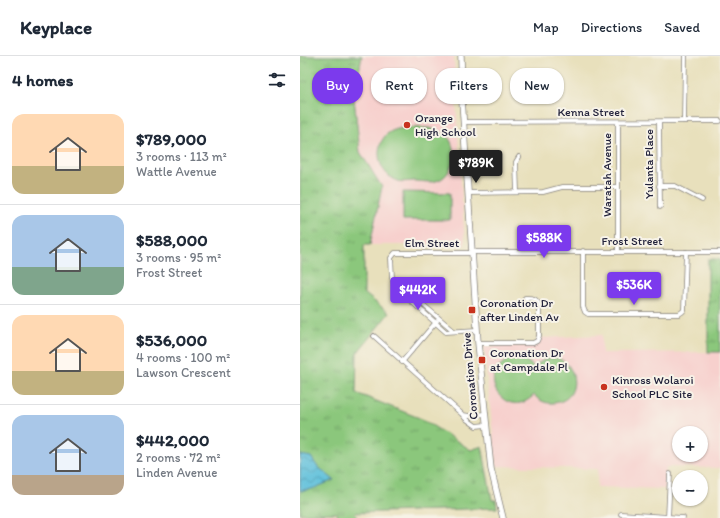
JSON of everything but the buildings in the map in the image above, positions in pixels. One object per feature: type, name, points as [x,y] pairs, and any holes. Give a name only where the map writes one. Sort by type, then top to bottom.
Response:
[{"type":"main road","name":"Coronation Drive","points":[[461,56],[463,122],[471,252],[484,414],[491,469],[502,518]]},
{"type":"street","points":[[684,121],[685,56]]},
{"type":"street","name":"Kenna Street","points":[[463,122],[720,121]]},
{"type":"street","name":"Waratah Avenue","points":[[618,122],[618,252]]},
{"type":"street","name":"Yulanta Place","points":[[659,122],[660,207]]},
{"type":"street","points":[[517,192],[516,162],[519,157]]},
{"type":"street","points":[[659,186],[675,186],[702,200]]},
{"type":"street","points":[[468,193],[543,192],[562,187],[617,187]]},
{"type":"street","points":[[583,251],[583,307],[585,312],[588,314],[679,314],[684,310],[686,252]]},
{"type":"street","name":"Frost Street","points":[[471,252],[720,252]]},
{"type":"street","name":"Elm Street","points":[[392,278],[391,258],[393,254],[471,252]]},
{"type":"street","points":[[392,278],[396,288],[446,332],[454,330],[477,330]]},
{"type":"street","points":[[392,278],[439,319],[454,330]]},
{"type":"street","points":[[478,343],[533,343],[537,341],[539,336],[539,305],[535,299],[524,298]]},
{"type":"street","points":[[402,362],[439,319]]},
{"type":"street","points":[[374,336],[465,418],[476,426],[486,425]]},
{"type":"street","points":[[463,415],[469,416],[484,414]]},
{"type":"street","points":[[668,518],[670,474]]},
{"type":"street","points":[[621,514],[683,518]]},
{"type":"shaded area","name":"Orange High School","points":[[362,56],[454,56],[454,68],[435,68],[435,104],[456,104],[465,245],[370,245],[382,187],[360,152],[355,104],[363,104],[363,68],[360,68]]},
{"type":"shaded area","name":"Kinross Wolaroi School PLC Site","points":[[602,335],[602,353],[720,352],[720,468],[666,467],[665,489],[597,487],[598,469],[496,466],[484,346],[537,346],[540,338]]},
{"type":"green space","points":[[300,56],[362,56],[360,68],[312,68],[312,104],[355,104],[360,152],[382,187],[370,245],[364,245],[364,293],[389,313],[357,353],[356,393],[422,419],[471,450],[482,446],[492,500],[496,500],[497,508],[355,513],[357,518],[338,518],[337,513],[300,514]]},
{"type":"green space","points":[[429,128],[446,135],[450,140],[453,158],[450,170],[442,179],[431,182],[405,182],[390,177],[385,172],[380,159],[379,152],[383,139],[391,131],[397,129]]},
{"type":"green space","points":[[403,192],[450,193],[450,220],[403,220]]},
{"type":"green space","points":[[708,259],[720,259],[720,352],[708,352]]},
{"type":"green space","points":[[512,358],[524,360],[534,367],[547,359],[557,358],[566,363],[572,372],[574,382],[572,391],[565,399],[553,403],[542,401],[534,395],[524,402],[513,403],[504,400],[498,393],[494,384],[494,374],[500,365]]},
{"type":"water","points":[[300,455],[311,457],[317,466],[334,480],[312,489],[300,491]]},
{"type":"place","name":"Orange High School","points":[[407,125]]},
{"type":"place","name":"Coronation Dr after Linden Av","points":[[472,310]]},
{"type":"place","name":"Coronation Dr at Campdale Pl","points":[[482,360]]},
{"type":"place","name":"Kinross Wolaroi School PLC Site","points":[[604,387]]}]
